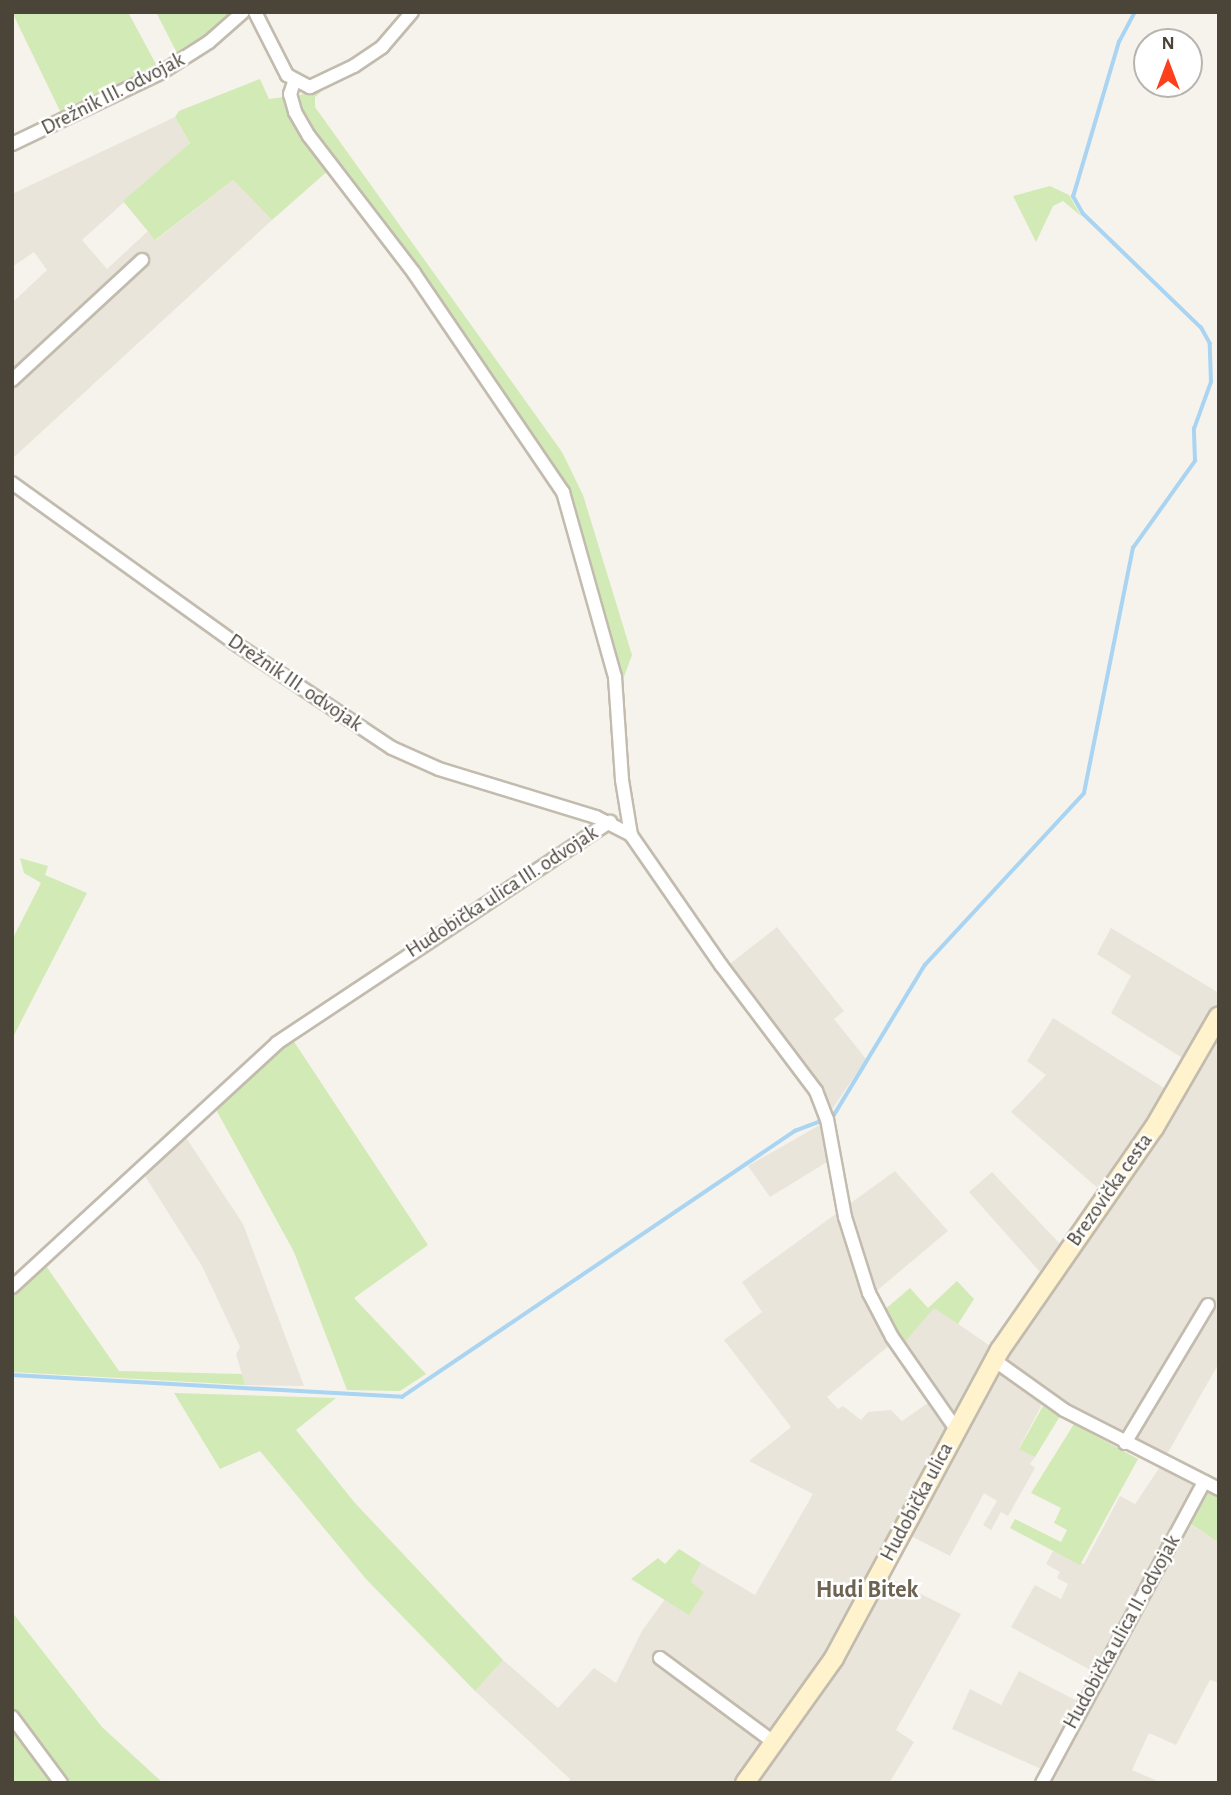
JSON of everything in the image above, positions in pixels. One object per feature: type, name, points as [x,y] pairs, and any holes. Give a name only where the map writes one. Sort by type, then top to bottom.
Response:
[{"type":"main road","name":"Brezovička cesta","points":[[995,1360],[1154,1128],[1219,1016]]},
{"type":"main road","name":"Hudobička ulica","points":[[745,1783],[834,1658],[995,1360]]},
{"type":"street","name":"Drežnik III. odvojak","points":[[12,144],[162,72],[243,12]]},
{"type":"street","points":[[255,12],[294,82],[310,87],[354,66],[390,39],[412,12]]},
{"type":"street","points":[[294,82],[290,94],[295,112],[310,136],[422,283],[564,492],[615,677],[622,780],[631,835]]},
{"type":"street","points":[[12,380],[142,260]]},
{"type":"street","name":"Drežnik III. odvojak","points":[[12,483],[233,642],[392,748],[439,769],[610,822]]},
{"type":"street","name":"Hudobička ulica III. odvojak","points":[[12,1287],[277,1043],[610,822],[631,835],[721,965],[816,1091],[827,1119],[845,1217],[873,1304],[956,1429]]},
{"type":"street","points":[[1125,1443],[1208,1305]]},
{"type":"street","points":[[995,1360],[1055,1404],[1125,1443],[1219,1489]]},
{"type":"street","name":"Hudobička ulica II. odvojak","points":[[1042,1783],[1204,1482]]},
{"type":"street","points":[[660,1658],[775,1744]]},
{"type":"street","points":[[12,1717],[61,1783]]},
{"type":"shaded area","points":[[175,117],[190,143],[82,240],[107,269],[148,231],[156,240],[233,180],[272,220],[12,459],[12,303],[47,270],[34,252],[12,267],[12,194]]},
{"type":"shaded area","points":[[777,927],[844,1011],[834,1019],[866,1059],[831,1111],[817,1081],[727,966]]},
{"type":"shaded area","points":[[1111,928],[1219,993],[1219,1363],[1166,1456],[1048,1393],[1019,1448],[1035,1457],[1030,1464],[1035,1468],[1008,1516],[1001,1512],[991,1530],[983,1525],[997,1501],[984,1493],[950,1556],[911,1536],[887,1577],[961,1614],[896,1730],[914,1742],[889,1783],[568,1783],[570,1779],[475,1691],[503,1660],[558,1708],[594,1668],[616,1683],[642,1631],[665,1599],[689,1615],[691,1582],[701,1563],[755,1595],[813,1494],[749,1461],[791,1427],[724,1340],[762,1312],[742,1282],[895,1171],[948,1231],[874,1293],[882,1311],[934,1307],[990,1346],[1040,1272],[969,1192],[992,1172],[1061,1245],[1101,1191],[1011,1112],[1046,1075],[1027,1061],[1053,1018],[1167,1090],[1184,1059],[1111,1013],[1131,976],[1097,954]],"holes":[[[891,1344],[928,1403],[902,1421],[891,1410],[868,1412],[861,1420],[843,1406],[838,1409],[827,1397]]]},
{"type":"shaded area","points":[[823,1123],[827,1162],[770,1197],[748,1166]]},
{"type":"shaded area","points":[[183,1133],[243,1224],[304,1386],[245,1385],[236,1354],[240,1347],[202,1266],[145,1176]]},
{"type":"shaded area","points":[[1160,1467],[1194,1484],[1181,1518],[1219,1543],[1219,1683],[1210,1680],[1176,1745],[1149,1733],[1132,1770],[1162,1783],[1046,1783],[1050,1773],[952,1729],[970,1689],[1001,1705],[1019,1671],[1079,1702],[1096,1673],[1011,1627],[1035,1585],[1061,1599],[1068,1584],[1057,1578],[1060,1572],[1046,1564],[1053,1551],[1084,1564],[1120,1496],[1135,1504]]},
{"type":"green space","points":[[12,12],[128,12],[158,68],[61,113]]},
{"type":"green space","points":[[156,12],[234,12],[178,55]]},
{"type":"green space","points":[[260,79],[269,99],[285,97],[330,169],[272,220],[233,180],[155,240],[123,201],[190,143],[175,117],[179,111]]},
{"type":"green space","points":[[322,91],[315,97],[315,107],[562,452],[583,495],[632,655],[621,685],[567,491],[557,471],[418,271],[313,132],[297,99],[298,95]]},
{"type":"green space","points":[[1050,186],[1069,195],[1081,216],[1063,201],[1053,206],[1036,242],[1013,196]]},
{"type":"green space","points":[[20,858],[48,866],[45,875],[87,893],[12,1039],[12,940],[41,883],[24,873]]},
{"type":"green space","points":[[291,1037],[428,1245],[354,1298],[426,1374],[400,1391],[347,1390],[294,1252],[213,1104]]},
{"type":"green space","points":[[44,1263],[119,1371],[242,1374],[245,1385],[12,1372],[12,1292]]},
{"type":"green space","points":[[957,1281],[974,1299],[958,1324],[934,1308],[903,1344],[883,1311],[910,1288],[928,1308]]},
{"type":"green space","points":[[174,1393],[336,1398],[296,1430],[355,1503],[503,1660],[475,1691],[366,1579],[260,1451],[220,1469]]},
{"type":"green space","points":[[1043,1406],[1060,1416],[1035,1457],[1019,1449]]},
{"type":"green space","points":[[1074,1424],[1138,1459],[1080,1565],[1010,1528],[1015,1519],[1061,1542],[1067,1530],[1054,1523],[1061,1508],[1031,1493]]},
{"type":"green space","points":[[1205,1492],[1219,1494],[1219,1543],[1188,1522]]},
{"type":"green space","points":[[679,1549],[701,1563],[691,1582],[704,1592],[689,1615],[631,1579],[658,1558],[665,1564]]},
{"type":"green space","points":[[12,1612],[102,1727],[163,1783],[66,1783],[12,1712]]},
{"type":"green space","points":[[12,1724],[56,1783],[12,1783]]},
{"type":"waterway","points":[[834,1115],[925,965],[1084,793],[1133,548],[1195,461],[1194,429],[1211,382],[1210,344],[1201,328],[1083,214],[1073,197],[1119,42],[1135,12]]},
{"type":"waterway","points":[[12,1375],[402,1397],[795,1131],[823,1120]]},
{"type":"district","name":"Hudi Bitek","points":[[867,1591]]}]
